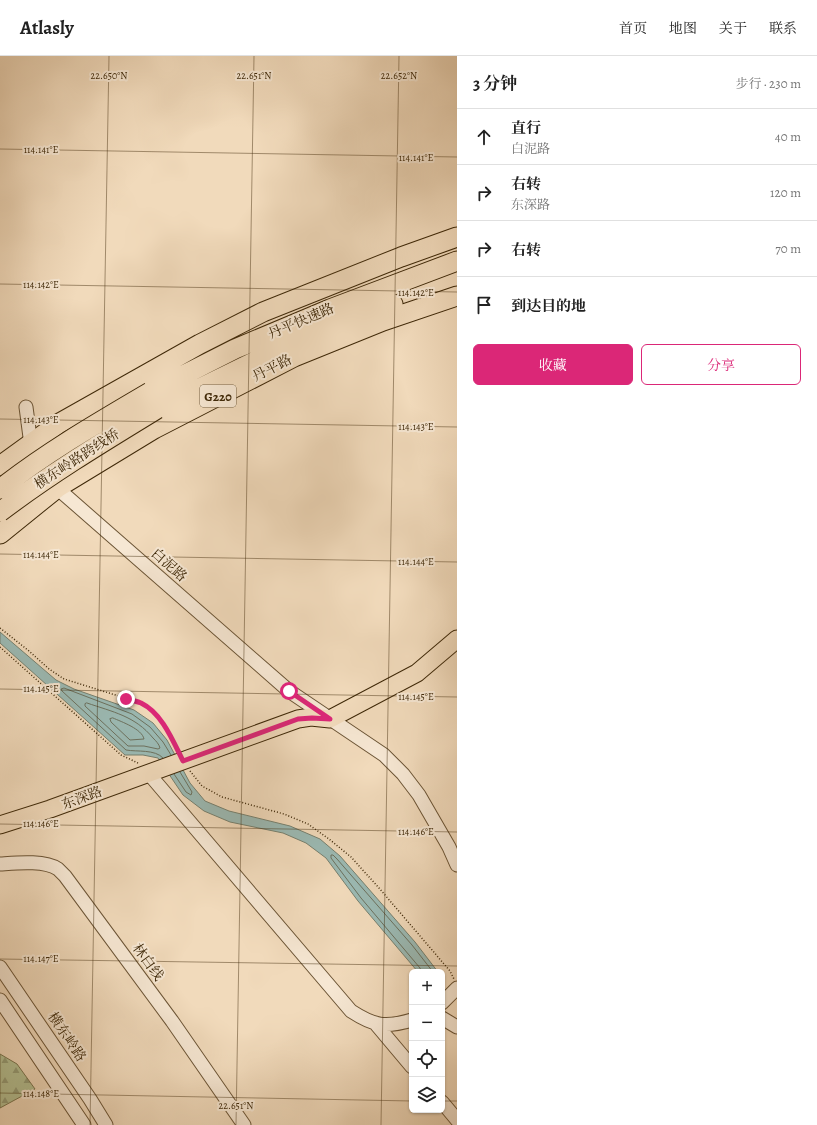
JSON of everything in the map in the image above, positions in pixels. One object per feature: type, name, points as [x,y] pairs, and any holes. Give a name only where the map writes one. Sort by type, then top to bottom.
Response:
[{"type":"highway","points":[[0,466],[58,424],[200,344],[263,312],[401,257],[457,237]]},
{"type":"highway","points":[[401,257],[457,253]]},
{"type":"highway","name":"丹平快速路","points":[[150,392],[235,349],[330,309],[457,262]]},
{"type":"highway","name":"丹平快速路","points":[[157,410],[336,323],[457,282]]},
{"type":"highway","points":[[428,306],[457,289]]},
{"type":"highway","name":"丹平路","points":[[0,534],[57,488],[154,429],[294,357],[383,321],[457,296]]},
{"type":"highway","name":"横东岭路跨线桥","points":[[0,489],[20,473],[80,433],[150,392]]},
{"type":"highway","name":"横东岭路跨线桥","points":[[0,512],[31,488],[76,458],[157,410]]},
{"type":"main road","points":[[183,761],[298,719],[330,719],[417,673],[457,639]]},
{"type":"main road","name":"东深路","points":[[0,825],[156,772],[183,761]]},
{"type":"street","name":"白泥路","points":[[26,407],[31,445],[57,488],[284,686],[384,755],[403,774],[419,795],[449,847],[457,865]]},
{"type":"street","points":[[156,772],[351,1011],[366,1021],[383,1025],[397,1024],[409,1021]]},
{"type":"street","name":"林白线","points":[[0,864],[22,862],[48,865],[57,869],[65,876],[172,1021],[244,1125]]},
{"type":"street","name":"横东岭路","points":[[0,967],[106,1125]]},
{"type":"street","points":[[445,1000],[457,988]]},
{"type":"street","points":[[0,1000],[84,1125]]},
{"type":"street","points":[[375,1023],[409,1063]]},
{"type":"street","points":[[445,1106],[457,1120]]},
{"type":"path","points":[[0,628],[49,669],[64,679],[141,703],[153,711],[172,740],[183,761],[202,786],[222,797],[284,814],[302,821],[329,839],[351,857],[379,888],[450,971],[457,983]]},
{"type":"path","points":[[0,647],[121,755],[156,772]]},
{"type":"green space","points":[[0,1054],[17,1064],[35,1089],[0,1108]]},
{"type":"water","points":[[0,632],[56,680],[74,689],[134,710],[153,723],[167,740],[190,783],[205,801],[229,811],[290,826],[320,839],[340,856],[415,942],[436,969],[415,969],[358,901],[326,858],[306,843],[283,833],[230,822],[204,811],[183,795],[158,758],[143,755],[125,755],[0,643]]},
{"type":"route","points":[[126,699],[141,703],[153,711],[163,724],[183,761],[298,719],[330,719],[289,691]]}]
